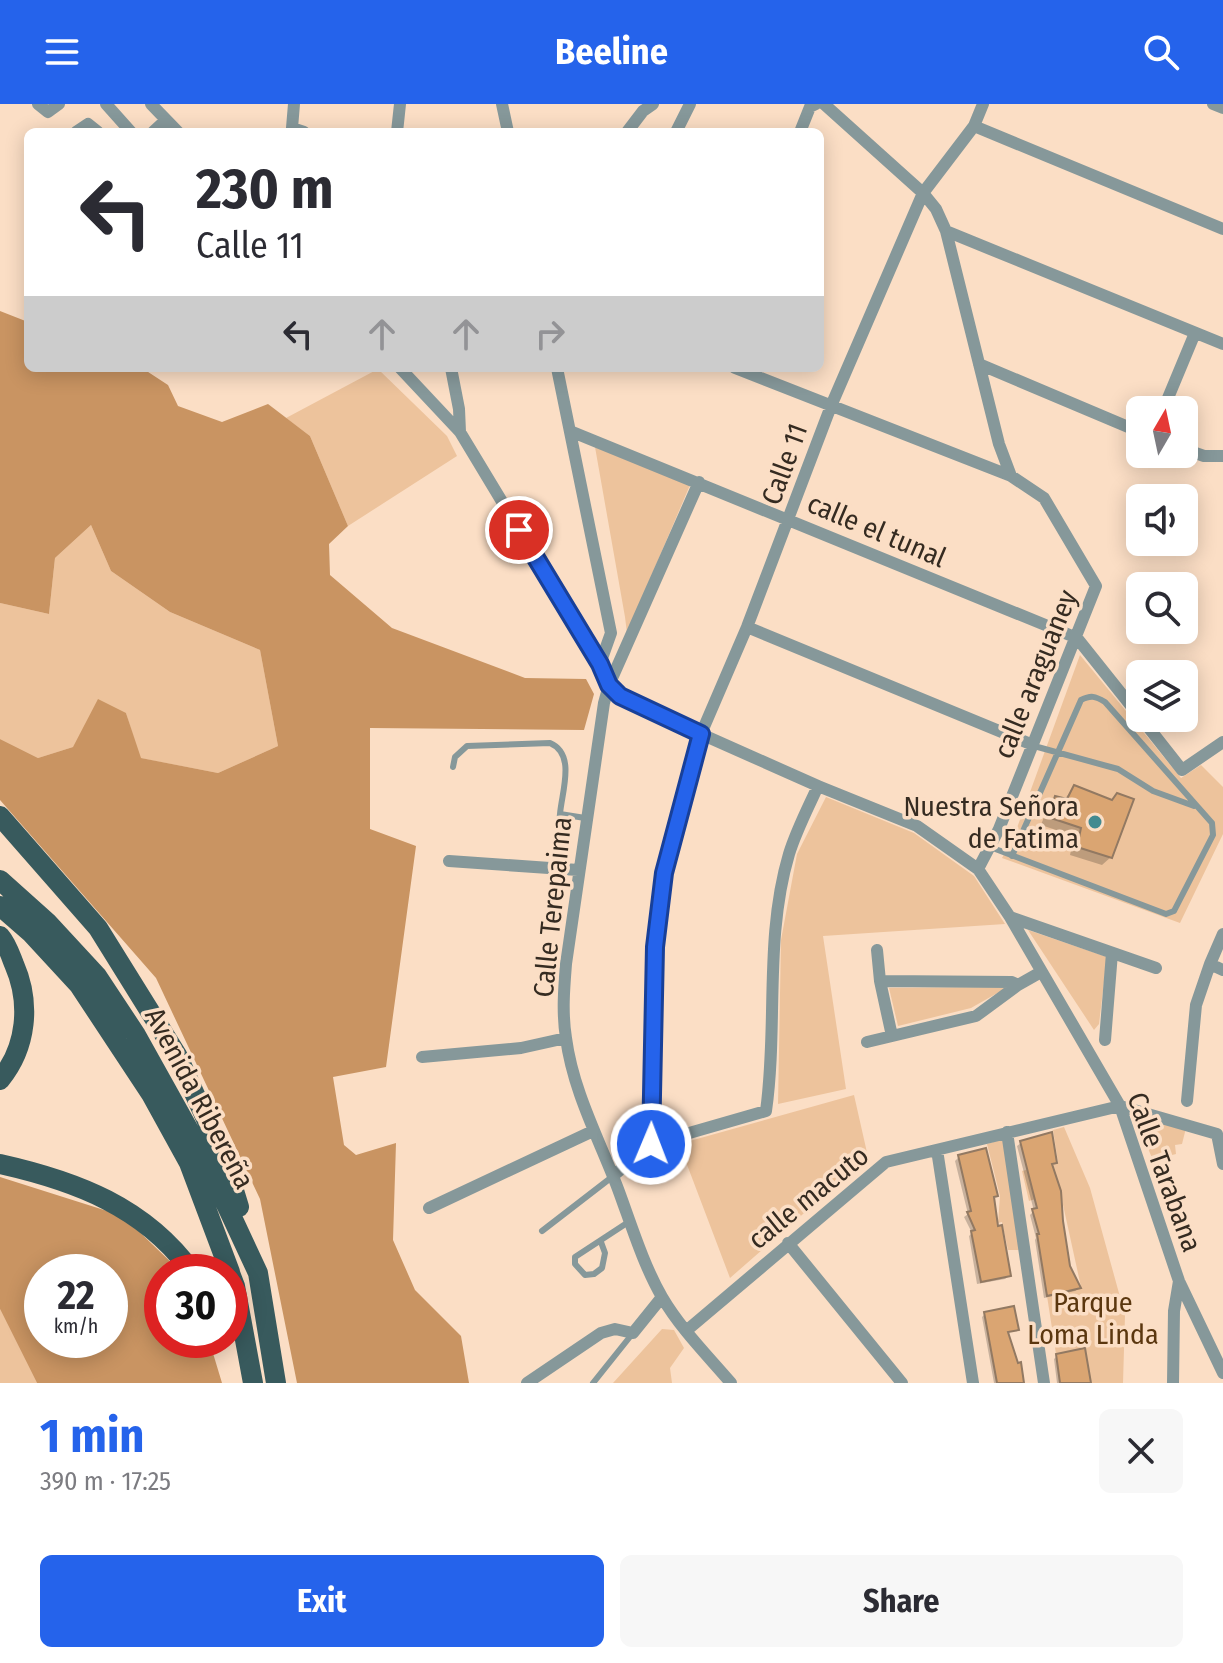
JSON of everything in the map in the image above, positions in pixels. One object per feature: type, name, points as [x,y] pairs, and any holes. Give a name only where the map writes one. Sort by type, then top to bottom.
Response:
[{"type":"main road","points":[[0,816],[98,928],[177,1055],[225,1161],[258,1273]]},
{"type":"main road","name":"Avenida Ribereña","points":[[0,880],[48,923],[97,976],[136,1035],[204,1157],[258,1273],[276,1383]]},
{"type":"main road","name":"Avenida Ribereña","points":[[0,906],[31,933],[79,985],[151,1094],[189,1163],[223,1254]]},
{"type":"main road","points":[[0,936],[22,981],[25,1026],[13,1065],[0,1080]]},
{"type":"main road","points":[[0,1164],[86,1190],[132,1212],[180,1254]]},
{"type":"main road","points":[[241,1358],[251,1383]]},
{"type":"main road","name":"Avenida Ribereña","points":[[247,1358],[251,1383]]},
{"type":"street","points":[[38,104],[48,112],[59,104]]},
{"type":"street","points":[[106,104],[127,128]]},
{"type":"street","points":[[292,128],[294,104]]},
{"type":"street","points":[[397,128],[400,104]]},
{"type":"street","points":[[502,104],[507,128]]},
{"type":"street","points":[[630,128],[653,104]]},
{"type":"street","points":[[678,128],[690,104]]},
{"type":"street","points":[[802,128],[810,107],[816,104]]},
{"type":"street","points":[[824,104],[923,193],[936,209],[946,231],[999,444],[1011,476]]},
{"type":"street","name":"Calle 11","points":[[701,734],[747,627],[831,406],[923,193],[974,126],[983,104]]},
{"type":"street","points":[[1213,104],[1223,108]]},
{"type":"street","points":[[161,110],[175,128]]},
{"type":"street","points":[[974,126],[1223,229]]},
{"type":"street","points":[[946,231],[1223,344]]},
{"type":"street","points":[[1169,396],[1195,333]]},
{"type":"street","points":[[979,364],[1126,426]]},
{"type":"street","points":[[404,372],[460,432],[600,664],[609,685],[620,696],[818,786],[917,826],[978,869]]},
{"type":"street","points":[[452,372],[460,432]]},
{"type":"street","points":[[558,372],[611,633],[600,664]]},
{"type":"street","points":[[745,372],[1011,476]]},
{"type":"street","name":"calle el tunal","points":[[570,431],[1077,638]]},
{"type":"street","points":[[1198,454],[1223,456]]},
{"type":"street","name":"calle araguaney","points":[[978,869],[1033,745],[1096,586],[1044,498],[1011,476]]},
{"type":"street","name":"Calle Terepaima","points":[[699,482],[609,685],[604,703],[585,818],[563,1006],[573,1072],[593,1131],[662,1297],[686,1331],[731,1383]]},
{"type":"street","points":[[747,627],[1033,745]]},
{"type":"street","points":[[1077,638],[1126,700]]},
{"type":"street","points":[[1151,732],[1182,770],[1223,742]]},
{"type":"street","points":[[651,1144],[655,947],[664,873],[701,734]]},
{"type":"street","points":[[613,1176],[651,1144],[766,1111],[772,1068],[773,954],[779,898],[789,853],[818,786]]},
{"type":"street","points":[[449,861],[578,870]]},
{"type":"street","name":"Calle Tarabana","points":[[978,869],[1010,917],[1120,1106],[1179,1281],[1223,1373]]},
{"type":"street","points":[[1010,917],[1156,968]]},
{"type":"street","points":[[1187,1101],[1196,1005],[1223,934]]},
{"type":"street","points":[[877,950],[892,1036]]},
{"type":"street","points":[[1105,1040],[1112,953]]},
{"type":"street","points":[[1210,964],[1223,970]]},
{"type":"street","points":[[867,1042],[976,1016],[1041,972]]},
{"type":"street","points":[[880,981],[1012,982],[1018,985]]},
{"type":"street","points":[[422,1057],[521,1048],[566,1038]]},
{"type":"street","points":[[1120,1106],[1217,1134],[1223,1164]]},
{"type":"street","name":"calle macuto","points":[[686,1331],[878,1166],[1120,1106]]},
{"type":"street","points":[[429,1208],[593,1131]]},
{"type":"street","points":[[1007,1132],[1044,1383]]},
{"type":"street","points":[[937,1150],[973,1383]]},
{"type":"street","points":[[788,1243],[902,1383]]},
{"type":"street","points":[[1173,1383],[1174,1311],[1179,1281]]},
{"type":"street","points":[[527,1383],[601,1333],[615,1329],[633,1333],[662,1297]]},
{"type":"lane","points":[[990,847],[1012,856],[1166,914],[1174,911],[1213,835],[1212,823],[1105,702],[1088,696],[1081,700],[1012,856]]},
{"type":"lane","points":[[453,767],[455,757],[467,746],[550,743],[558,747],[566,761],[555,855]]},
{"type":"lane","points":[[1033,745],[1118,769],[1153,791],[1198,808]]},
{"type":"lane","points":[[560,814],[585,818]]},
{"type":"lane","points":[[542,1231],[613,1176]]},
{"type":"lane","points":[[601,1242],[605,1253],[602,1268],[594,1274],[585,1275],[575,1264],[575,1257],[630,1221]]},
{"type":"lane","points":[[593,1383],[633,1333]]},
{"type":"green space","points":[[372,372],[381,372],[447,436],[457,456],[348,526],[310,436],[286,418]]},
{"type":"green space","points":[[595,447],[690,485],[627,633],[625,617]]},
{"type":"green space","points":[[91,525],[111,571],[170,612],[260,650],[278,746],[218,773],[140,758],[126,713],[73,747],[38,758],[0,739],[0,603],[49,614],[55,558]]},
{"type":"green space","points":[[1080,655],[1126,711],[1126,732],[1143,732],[1181,778],[1201,765],[1223,787],[1223,834],[1180,923],[1002,858],[1014,836]]},
{"type":"green space","points":[[826,797],[914,833],[974,876],[1005,924],[823,936],[846,1089],[778,1104],[781,940],[797,854]]},
{"type":"green space","points":[[1028,930],[1107,957],[1099,1024],[1094,1030]]},
{"type":"green space","points":[[1008,987],[971,1008],[898,1026],[889,988]]},
{"type":"green space","points":[[854,1095],[868,1157],[730,1278],[686,1162],[639,1177],[634,1168],[652,1146],[677,1139],[679,1144]]},
{"type":"green space","points":[[1137,1112],[1186,1128],[1182,1144],[1175,1145],[1176,1154],[1153,1160],[1135,1119]]},
{"type":"green space","name":"Parque Loma Linda","points":[[1064,1127],[1090,1188],[1125,1315],[1123,1383],[1091,1383],[1085,1349],[1056,1354],[1047,1296],[1081,1287],[1060,1191],[1029,1201],[1022,1171],[1058,1162],[1053,1130]]},
{"type":"green space","points":[[1003,1139],[1019,1250],[1008,1250],[1002,1222],[998,1223],[1000,1196],[987,1144]]},
{"type":"green space","points":[[0,1309],[37,1383],[0,1383]]},
{"type":"green space","points":[[662,1329],[674,1330],[684,1348],[670,1368],[672,1383],[613,1383]]},
{"type":"shaded area","points":[[0,311],[24,320],[24,372],[148,372],[168,385],[178,406],[222,422],[268,404],[310,436],[348,526],[329,544],[330,575],[392,628],[525,678],[586,679],[594,694],[584,730],[370,728],[370,829],[416,846],[386,1067],[333,1077],[344,1145],[356,1155],[396,1143],[393,1240],[415,1290],[461,1336],[469,1383],[297,1383],[260,1199],[156,978],[0,800],[0,739],[38,758],[73,747],[98,699],[126,713],[141,758],[218,773],[278,746],[260,650],[170,612],[111,571],[91,525],[55,558],[49,614],[0,603]]},
{"type":"shaded area","points":[[0,1177],[123,1216],[162,1254],[144,1254],[144,1358],[214,1358],[222,1383],[37,1383],[24,1358],[128,1358],[128,1254],[24,1254],[24,1357],[0,1309]]},
{"type":"building","name":"Nuestra Señora de Fatima","points":[[1074,785],[1112,800],[1117,793],[1134,799],[1112,858],[1077,847],[1081,828],[1048,817],[1055,796],[1067,799]]},
{"type":"building","points":[[1052,1132],[1057,1163],[1052,1164],[1061,1191],[1070,1266],[1081,1288],[1047,1296],[1039,1234],[1032,1209],[1037,1208],[1020,1141]]},
{"type":"building","points":[[986,1148],[998,1196],[994,1197],[998,1226],[1002,1225],[1011,1276],[981,1282],[971,1231],[975,1230],[967,1212],[971,1211],[958,1155]]},
{"type":"building","points":[[1014,1306],[1019,1330],[1008,1332],[1018,1363],[1021,1362],[1024,1383],[997,1383],[984,1312]]},
{"type":"building","points":[[1085,1348],[1091,1383],[1060,1383],[1056,1354]]},
{"type":"place","name":"Nuestra Señora de Fatima","points":[[1095,822]]},
{"type":"route","points":[[519,530],[600,664],[609,685],[620,696],[701,734],[664,873],[655,947],[651,1144]]}]
